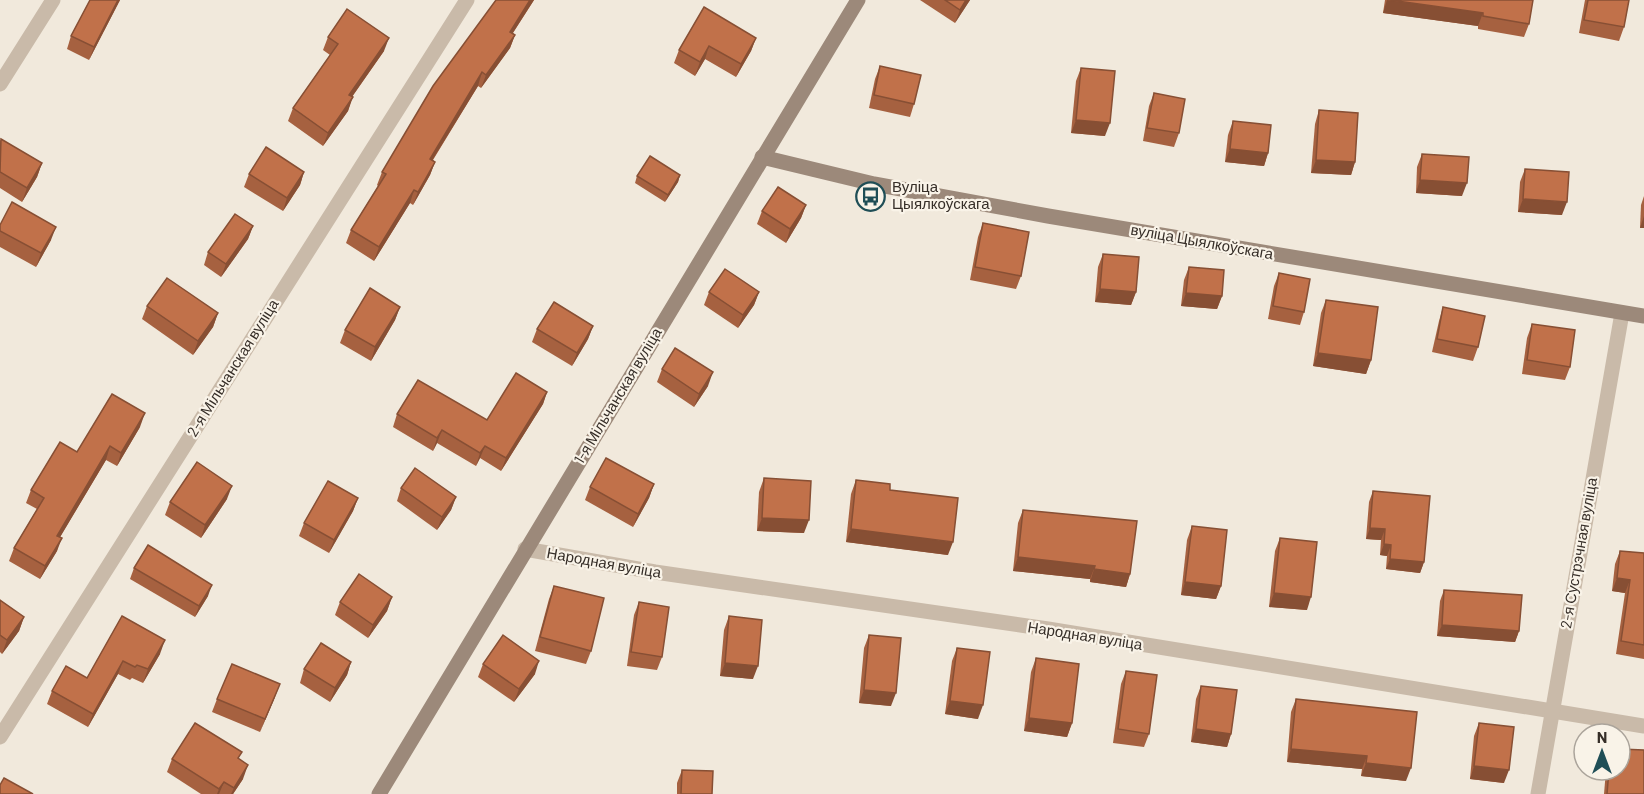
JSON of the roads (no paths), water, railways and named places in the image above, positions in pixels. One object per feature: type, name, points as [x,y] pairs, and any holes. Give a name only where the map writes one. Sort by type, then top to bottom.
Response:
[{"type":"street","points":[[0,84],[53,0]]},
{"type":"street","name":"2-я Мільчанская вуліца","points":[[0,737],[467,0]]},
{"type":"street","name":"1-я Мільчанская вуліца","points":[[379,794],[858,0]]},
{"type":"street","name":"вуліца Цыялкоўскага","points":[[762,157],[874,184],[1048,216],[1644,316]]},
{"type":"street","name":"2-я Сустрэчная вуліца","points":[[1538,794],[1622,313]]},
{"type":"street","name":"Народная вуліца","points":[[525,549],[655,572],[1048,629],[1551,713],[1644,726]]},
{"type":"place","name":"Вуліца Цыялкоўскага","points":[[871,196]]}]
